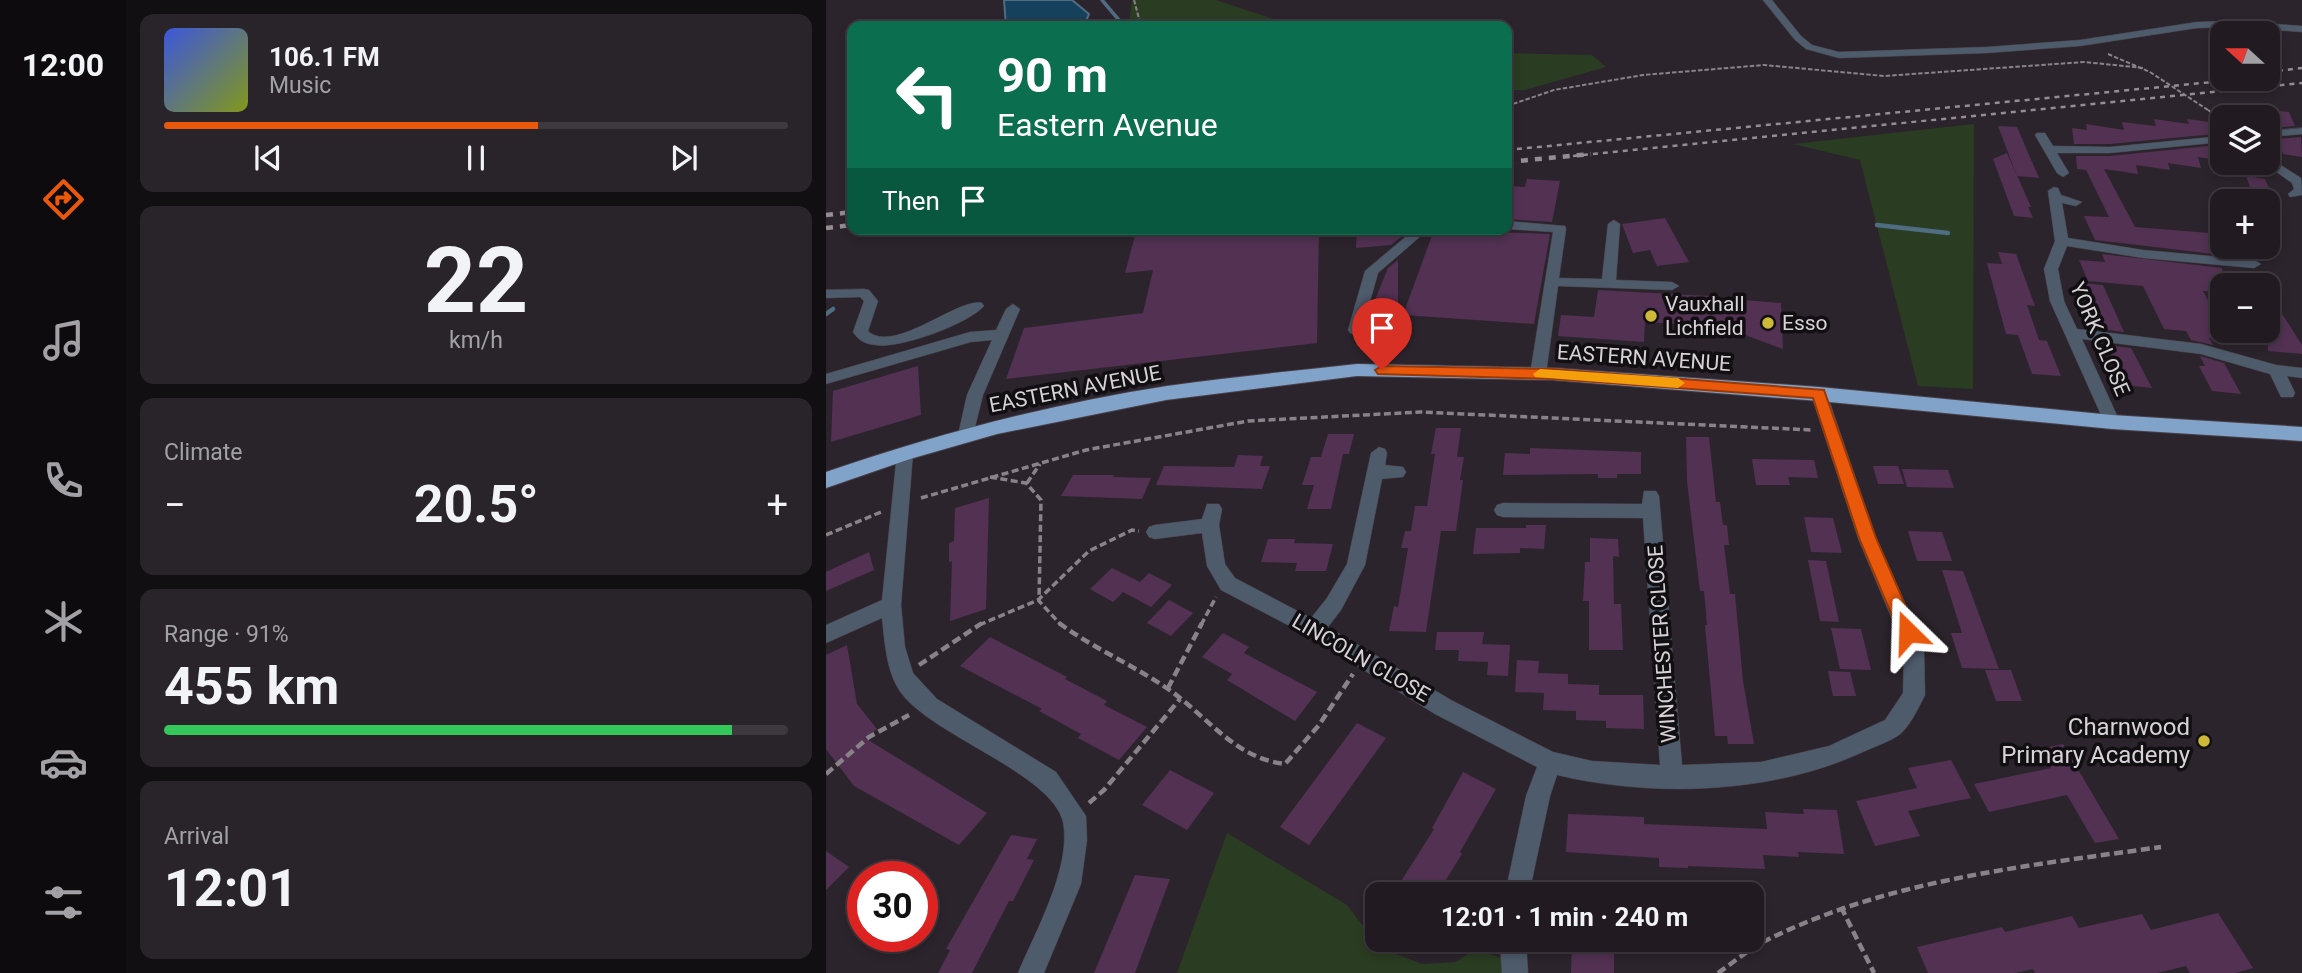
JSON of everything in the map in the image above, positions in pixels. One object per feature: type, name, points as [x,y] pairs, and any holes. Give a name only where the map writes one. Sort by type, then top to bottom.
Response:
[{"type":"highway","name":"EASTERN AVENUE","points":[[826,480],[997,426],[1166,393],[1357,370],[1538,374],[1819,394],[2112,422],[2302,434]]},
{"type":"street","points":[[1767,0],[1798,38],[1809,47],[1839,55],[1987,51],[2080,43],[2197,25],[2244,24],[2302,29]]},
{"type":"street","points":[[2280,133],[2302,131]]},
{"type":"street","points":[[2042,135],[2063,173]]},
{"type":"street","points":[[2049,149],[2110,150],[2210,140]]},
{"type":"street","points":[[2280,169],[2297,181],[2301,191],[2294,194]]},
{"type":"street","name":"YORK CLOSE","points":[[2076,202],[2054,194],[2062,240],[2051,269],[2057,301],[2112,422]]},
{"type":"street","points":[[1608,284],[1614,224]]},
{"type":"street","points":[[1512,225],[1560,229],[1538,374]]},
{"type":"street","points":[[1355,330],[1372,271],[1416,235]]},
{"type":"street","points":[[2062,240],[2143,254],[2254,264]]},
{"type":"street","points":[[1553,282],[1672,286]]},
{"type":"street","points":[[826,294],[864,293],[872,301],[860,332],[869,340],[885,341],[945,324],[977,306]]},
{"type":"street","points":[[965,435],[975,395],[1013,309]]},
{"type":"street","points":[[2072,333],[2201,349],[2276,370],[2302,373]]},
{"type":"street","points":[[826,379],[970,337],[1002,334]]},
{"type":"street","points":[[2276,370],[2287,393]]},
{"type":"street","name":"LINCOLN CLOSE","points":[[1228,584],[1314,629],[1443,707],[1550,762],[1592,772],[1672,776],[1760,773],[1830,756],[1893,727],[1914,695],[1914,648],[1867,538],[1819,394]]},
{"type":"street","points":[[905,453],[891,604],[895,647],[903,676],[929,706],[1048,780],[1074,816],[1075,840],[1069,884],[1031,973]]},
{"type":"street","points":[[1314,629],[1349,582],[1356,565],[1378,463],[1397,472]]},
{"type":"street","name":"WINCHESTER CLOSE","points":[[1503,510],[1579,512],[1651,504],[1672,776]]},
{"type":"street","points":[[1155,532],[1211,517],[1216,566],[1228,584]]},
{"type":"street","points":[[826,634],[891,604]]},
{"type":"street","points":[[1520,882],[1535,809],[1550,762]]},
{"type":"street","points":[[1514,952],[1515,973]]},
{"type":"path","points":[[1134,0],[1140,21]]},
{"type":"path","points":[[2080,43],[2144,68],[2210,111]]},
{"type":"path","points":[[1512,104],[1553,90],[1643,75],[1764,65],[1884,76],[2084,62],[2144,68]]},
{"type":"path","points":[[826,535],[902,504],[1041,462],[1086,450],[1248,421],[1421,412],[1830,430]]},
{"type":"path","points":[[1027,483],[1041,462]]},
{"type":"path","points":[[988,477],[1027,483],[1041,500],[1038,600],[1051,618],[1168,688],[1251,755],[1271,764],[1285,764],[1319,725],[1364,661]]},
{"type":"path","points":[[903,676],[982,623],[1038,600],[1088,551],[1132,530],[1155,532]]},
{"type":"path","points":[[1168,688],[1218,593],[1228,584]]},
{"type":"path","points":[[1074,816],[1104,790],[1180,699]]},
{"type":"path","points":[[826,774],[869,737],[901,718],[929,706]]},
{"type":"path","points":[[1718,973],[1764,941],[1841,907],[1967,874],[2161,847]]},
{"type":"path","points":[[1841,907],[1874,973]]},
{"type":"green space","points":[[1132,0],[1216,0],[1280,21],[1129,21]]},
{"type":"green space","points":[[1512,53],[1592,55],[1606,67],[1525,90],[1512,90]]},
{"type":"green space","points":[[1974,124],[1973,389],[1918,386],[1860,160],[1793,144]]},
{"type":"green space","points":[[1227,833],[1347,905],[1365,929],[1365,952],[1392,952],[1422,964],[1456,962],[1471,952],[1484,952],[1510,961],[1510,973],[1177,973]]},
{"type":"water","points":[[1004,0],[1072,0],[1089,14],[1086,21],[1006,21]]},
{"type":"building","points":[[2280,111],[2289,112],[2295,126],[2280,127]]},
{"type":"building","points":[[2154,119],[2189,124],[2187,119],[2210,122],[2210,134],[2110,144],[2074,144],[2072,128],[2087,130],[2086,124],[2124,130],[2122,122],[2156,126]]},
{"type":"building","points":[[1998,126],[2017,127],[2039,178],[2017,176]]},
{"type":"building","points":[[2301,137],[2302,157],[2283,154],[2280,139]]},
{"type":"building","points":[[2210,146],[2210,159],[2198,157],[2201,168],[2168,163],[2170,170],[2136,165],[2138,174],[2104,169],[2135,227],[2210,233],[2210,254],[2095,240],[2084,216],[2109,217],[2086,170],[2077,169],[2076,156],[2110,156]]},
{"type":"building","points":[[2007,153],[2031,207],[2028,207],[2033,218],[2014,216],[1993,159]]},
{"type":"building","points":[[2246,176],[2265,179],[2269,189],[2251,189]]},
{"type":"building","points":[[1527,179],[1560,181],[1552,222],[1512,219],[1512,186],[1525,187]]},
{"type":"building","points":[[1665,218],[1689,262],[1657,266],[1650,250],[1633,253],[1622,224]]},
{"type":"building","points":[[1550,234],[1534,324],[1403,315],[1432,235]]},
{"type":"building","points":[[1135,235],[1319,235],[1317,343],[1006,379],[1024,328],[1143,313],[1153,270],[1125,273]]},
{"type":"building","points":[[1357,235],[1404,235],[1391,245],[1356,248]]},
{"type":"building","points":[[1998,252],[2016,254],[2035,306],[2027,305],[2039,340],[2047,341],[2061,376],[2032,374],[2018,335],[2006,334],[1987,263],[2002,264]]},
{"type":"building","points":[[2102,254],[2222,268],[2222,273],[2210,273],[2210,291],[2203,291],[2210,304],[2209,338],[2213,345],[2191,340],[2186,331],[2164,329],[2143,286],[2088,281],[2079,260],[2105,262]]},
{"type":"building","points":[[1398,260],[1398,314],[1370,312],[1388,268]]},
{"type":"building","points":[[2080,283],[2103,285],[2124,332],[2100,329]]},
{"type":"building","name":"Vauxhall Lichfield","points":[[1598,290],[1709,296],[1709,307],[1744,310],[1744,300],[1781,303],[1783,349],[1724,327],[1645,322],[1644,342],[1558,336],[1561,315],[1594,317]]},
{"type":"building","points":[[2280,311],[2302,345],[2302,354],[2268,351],[2268,343],[2280,343]]},
{"type":"building","points":[[2107,345],[2131,348],[2152,388],[2124,385]]},
{"type":"building","points":[[2200,356],[2224,363],[2241,394],[2212,391],[2199,366],[2205,366]]},
{"type":"building","points":[[918,366],[921,415],[831,442],[833,391]]},
{"type":"building","points":[[1436,428],[1461,428],[1457,457],[1464,457],[1460,480],[1463,480],[1456,531],[1441,531],[1426,632],[1389,631],[1394,606],[1398,607],[1408,548],[1401,548],[1405,531],[1411,531],[1415,506],[1427,506]]},
{"type":"building","points":[[1328,434],[1354,434],[1349,454],[1343,454],[1331,509],[1307,509],[1314,485],[1302,485],[1311,457],[1321,457]]},
{"type":"building","points":[[1686,437],[1709,437],[1716,502],[1720,502],[1723,525],[1727,525],[1729,545],[1724,545],[1730,594],[1735,594],[1743,681],[1754,744],[1728,744],[1727,736],[1715,736],[1704,591],[1700,591],[1687,481]]},
{"type":"building","points":[[1530,448],[1641,452],[1641,474],[1617,474],[1617,478],[1598,478],[1598,474],[1503,475],[1505,453],[1530,454]]},
{"type":"building","points":[[1238,455],[1263,456],[1260,466],[1270,466],[1262,489],[1156,485],[1164,466],[1234,467]]},
{"type":"building","points":[[1752,459],[1814,460],[1818,478],[1788,477],[1790,485],[1756,485]]},
{"type":"building","points":[[1873,466],[1898,466],[1904,484],[1878,484]]},
{"type":"building","points":[[1902,469],[1948,470],[1954,488],[1907,487]]},
{"type":"building","points":[[1073,475],[1151,478],[1142,499],[1061,496]]},
{"type":"building","points":[[989,498],[986,609],[950,621],[952,561],[949,562],[949,543],[954,541],[955,508]]},
{"type":"building","points":[[1804,517],[1833,518],[1842,553],[1811,552]]},
{"type":"building","points":[[1526,525],[1546,525],[1544,549],[1520,548],[1520,553],[1473,554],[1476,528],[1526,528]]},
{"type":"building","points":[[1908,531],[1942,532],[1952,561],[1917,561]]},
{"type":"building","points":[[1590,538],[1618,539],[1619,557],[1613,556],[1614,604],[1621,604],[1623,650],[1589,650],[1589,601],[1583,601],[1585,562],[1590,562]]},
{"type":"building","points":[[1268,539],[1333,544],[1326,571],[1295,571],[1297,563],[1261,562]]},
{"type":"building","points":[[869,552],[874,570],[826,591],[826,572]]},
{"type":"building","points":[[1808,560],[1826,561],[1839,622],[1820,621]]},
{"type":"building","points":[[1112,568],[1140,582],[1149,573],[1172,585],[1151,607],[1123,592],[1113,602],[1090,589]]},
{"type":"building","points":[[1942,570],[1963,571],[1999,669],[1962,668],[1951,633],[1962,633]]},
{"type":"building","points":[[1169,600],[1193,613],[1171,636],[1147,623]]},
{"type":"building","points":[[1831,628],[1861,629],[1871,670],[1840,669]]},
{"type":"building","points":[[1437,632],[1484,632],[1482,644],[1510,645],[1508,676],[1487,675],[1488,662],[1458,661],[1459,650],[1435,650]]},
{"type":"building","points":[[1223,633],[1249,647],[1244,653],[1317,692],[1295,721],[1227,680],[1232,674],[1202,657]]},
{"type":"building","points":[[990,637],[1067,677],[1065,679],[1107,701],[1104,705],[1147,727],[1119,760],[1078,738],[1081,734],[1039,711],[1042,709],[960,666]]},
{"type":"building","points":[[847,645],[857,704],[877,729],[865,738],[987,813],[959,845],[854,786],[826,749],[826,655]]},
{"type":"building","points":[[1517,660],[1539,661],[1538,673],[1568,674],[1568,684],[1599,685],[1599,695],[1643,695],[1644,729],[1606,728],[1606,721],[1576,720],[1576,711],[1543,710],[1544,693],[1515,692]]},
{"type":"building","points":[[1985,670],[2011,670],[2022,701],[1996,701]]},
{"type":"building","points":[[1828,671],[1850,672],[1856,696],[1833,696]]},
{"type":"building","points":[[1357,723],[1386,738],[1309,845],[1280,827]]},
{"type":"building","points":[[2063,744],[2119,839],[2095,843],[2067,795],[1989,812],[1974,784],[2051,768],[2040,749]]},
{"type":"building","points":[[1951,760],[1971,798],[1908,811],[1920,836],[1875,846],[1856,801],[1917,788],[1908,768]]},
{"type":"building","points":[[1170,770],[1214,793],[1187,830],[1142,805]]},
{"type":"building","points":[[1463,772],[1496,789],[1444,882],[1401,882],[1434,829],[1432,828]]},
{"type":"building","points":[[1803,809],[1837,810],[1844,854],[1798,852],[1799,857],[1763,855],[1765,869],[1659,867],[1659,858],[1566,852],[1568,814],[1644,817],[1644,824],[1767,829],[1765,812],[1804,814]]},
{"type":"building","points":[[1011,835],[1037,839],[1027,859],[1034,860],[1013,901],[1009,901],[972,973],[938,973],[950,950],[946,949]]},
{"type":"building","points":[[826,851],[847,866],[847,869],[826,890]]},
{"type":"building","points":[[1135,875],[1170,879],[1135,973],[1094,973]]},
{"type":"building","points":[[2218,913],[2253,968],[2235,973],[2190,973],[2186,966],[2157,973],[2035,973],[2033,969],[2015,973],[1928,973],[1917,947],[2002,927],[2005,932],[2072,916],[2079,928],[2142,914],[2151,930]]},
{"type":"building","points":[[1572,952],[1614,952],[1614,973],[1571,973]]},
{"type":"waterway","points":[[1102,0],[1120,21]]},
{"type":"waterway","points":[[1877,225],[1948,233]]},
{"type":"waterway","points":[[826,314],[833,309]]},
{"type":"railway","points":[[2280,71],[2302,68]]},
{"type":"railway","points":[[1512,150],[2210,82]]},
{"type":"railway","points":[[1573,156],[2302,83]]},
{"type":"railway","points":[[1512,162],[1591,154]]},
{"type":"railway","points":[[826,215],[847,213]]},
{"type":"railway","points":[[826,228],[847,226]]},
{"type":"slow traffic","points":[[1540,374],[1678,383]]},
{"type":"place","name":"Vauxhall Lichfield","points":[[1651,316]]},
{"type":"place","name":"Esso","points":[[1768,323]]},
{"type":"place","name":"Charnwood Primary Academy","points":[[2204,741]]},
{"type":"route","points":[[1382,370],[1553,374],[1819,394],[1867,538],[1908,632]]}]
